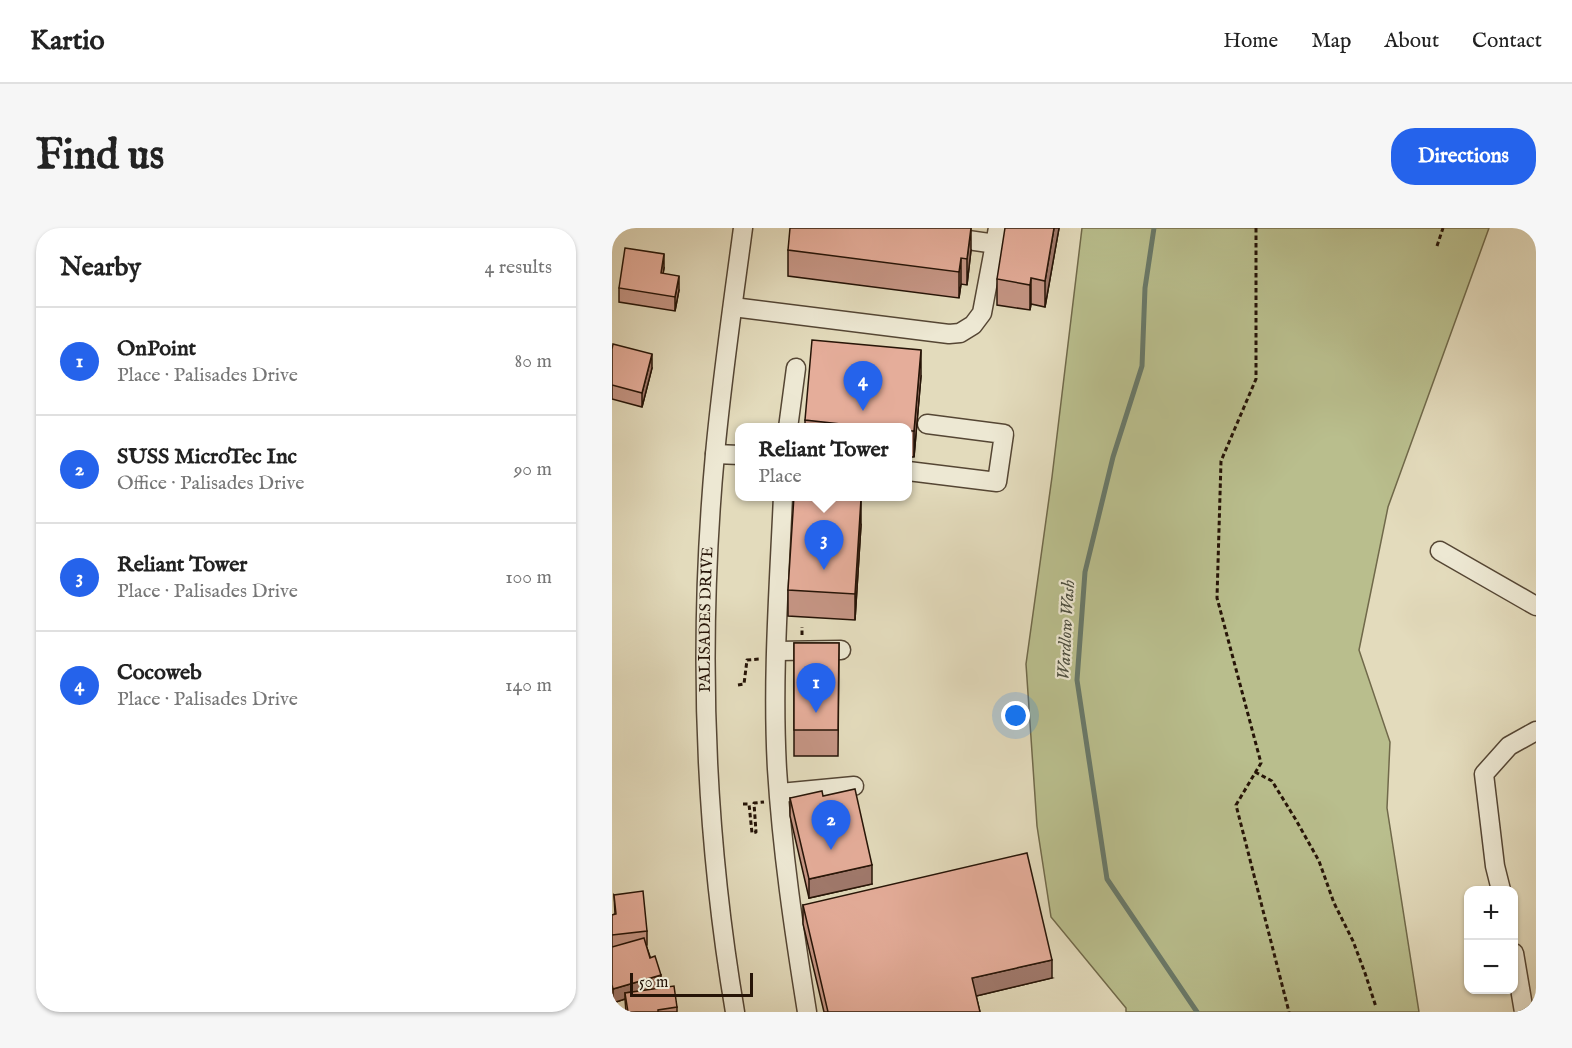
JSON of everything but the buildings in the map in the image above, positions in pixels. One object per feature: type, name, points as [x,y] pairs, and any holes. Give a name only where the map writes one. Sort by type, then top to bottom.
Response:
[{"type":"street","name":"PALISADES DRIVE","points":[[735,1012],[720,909],[709,749],[707,591],[715,454],[743,228]]},
{"type":"street","points":[[733,308],[949,334],[960,333],[973,325],[982,313],[997,236],[930,234]]},
{"type":"street","points":[[789,423],[796,368]]},
{"type":"street","points":[[912,471],[997,482],[1004,434],[927,424]]},
{"type":"street","points":[[715,454],[735,455]]},
{"type":"street","points":[[783,501],[777,651],[777,768],[791,911],[807,1012]]},
{"type":"street","points":[[1440,551],[1536,606]]},
{"type":"street","points":[[777,651],[841,650]]},
{"type":"street","points":[[1500,886],[1484,774],[1509,746],[1536,731]]},
{"type":"street","points":[[780,793],[854,786]]},
{"type":"street","points":[[791,911],[814,906]]},
{"type":"street","points":[[1518,977],[1524,1012]]},
{"type":"path","points":[[1256,228],[1257,379],[1221,461],[1217,598],[1261,763],[1236,805],[1289,1012]]},
{"type":"path","points":[[1437,246],[1443,228]]},
{"type":"path","points":[[738,685],[744,684],[747,660],[754,660]]},
{"type":"path","points":[[1256,772],[1272,781],[1319,861],[1334,903],[1353,941],[1376,1007]]},
{"type":"path","points":[[743,804],[749,804],[752,832],[756,832],[754,803],[759,803]]},
{"type":"green space","points":[[1082,228],[1489,228],[1388,507],[1359,650],[1390,742],[1387,808],[1419,1012],[1126,1012],[1126,1008],[1051,917],[1037,826],[1026,664],[1052,477]]},
{"type":"waterway","name":"Wardlow Wash","points":[[1154,228],[1145,288],[1142,366],[1113,457],[1085,572],[1077,680],[1107,879],[1197,1012]]},
{"type":"place","name":"Cocoweb","points":[[863,411]]},
{"type":"place","name":"Reliant Tower","points":[[824,570]]},
{"type":"place","name":"OnPoint","points":[[816,713]]},
{"type":"place","name":"SUSS MicroTec Inc","points":[[831,850]]}]
